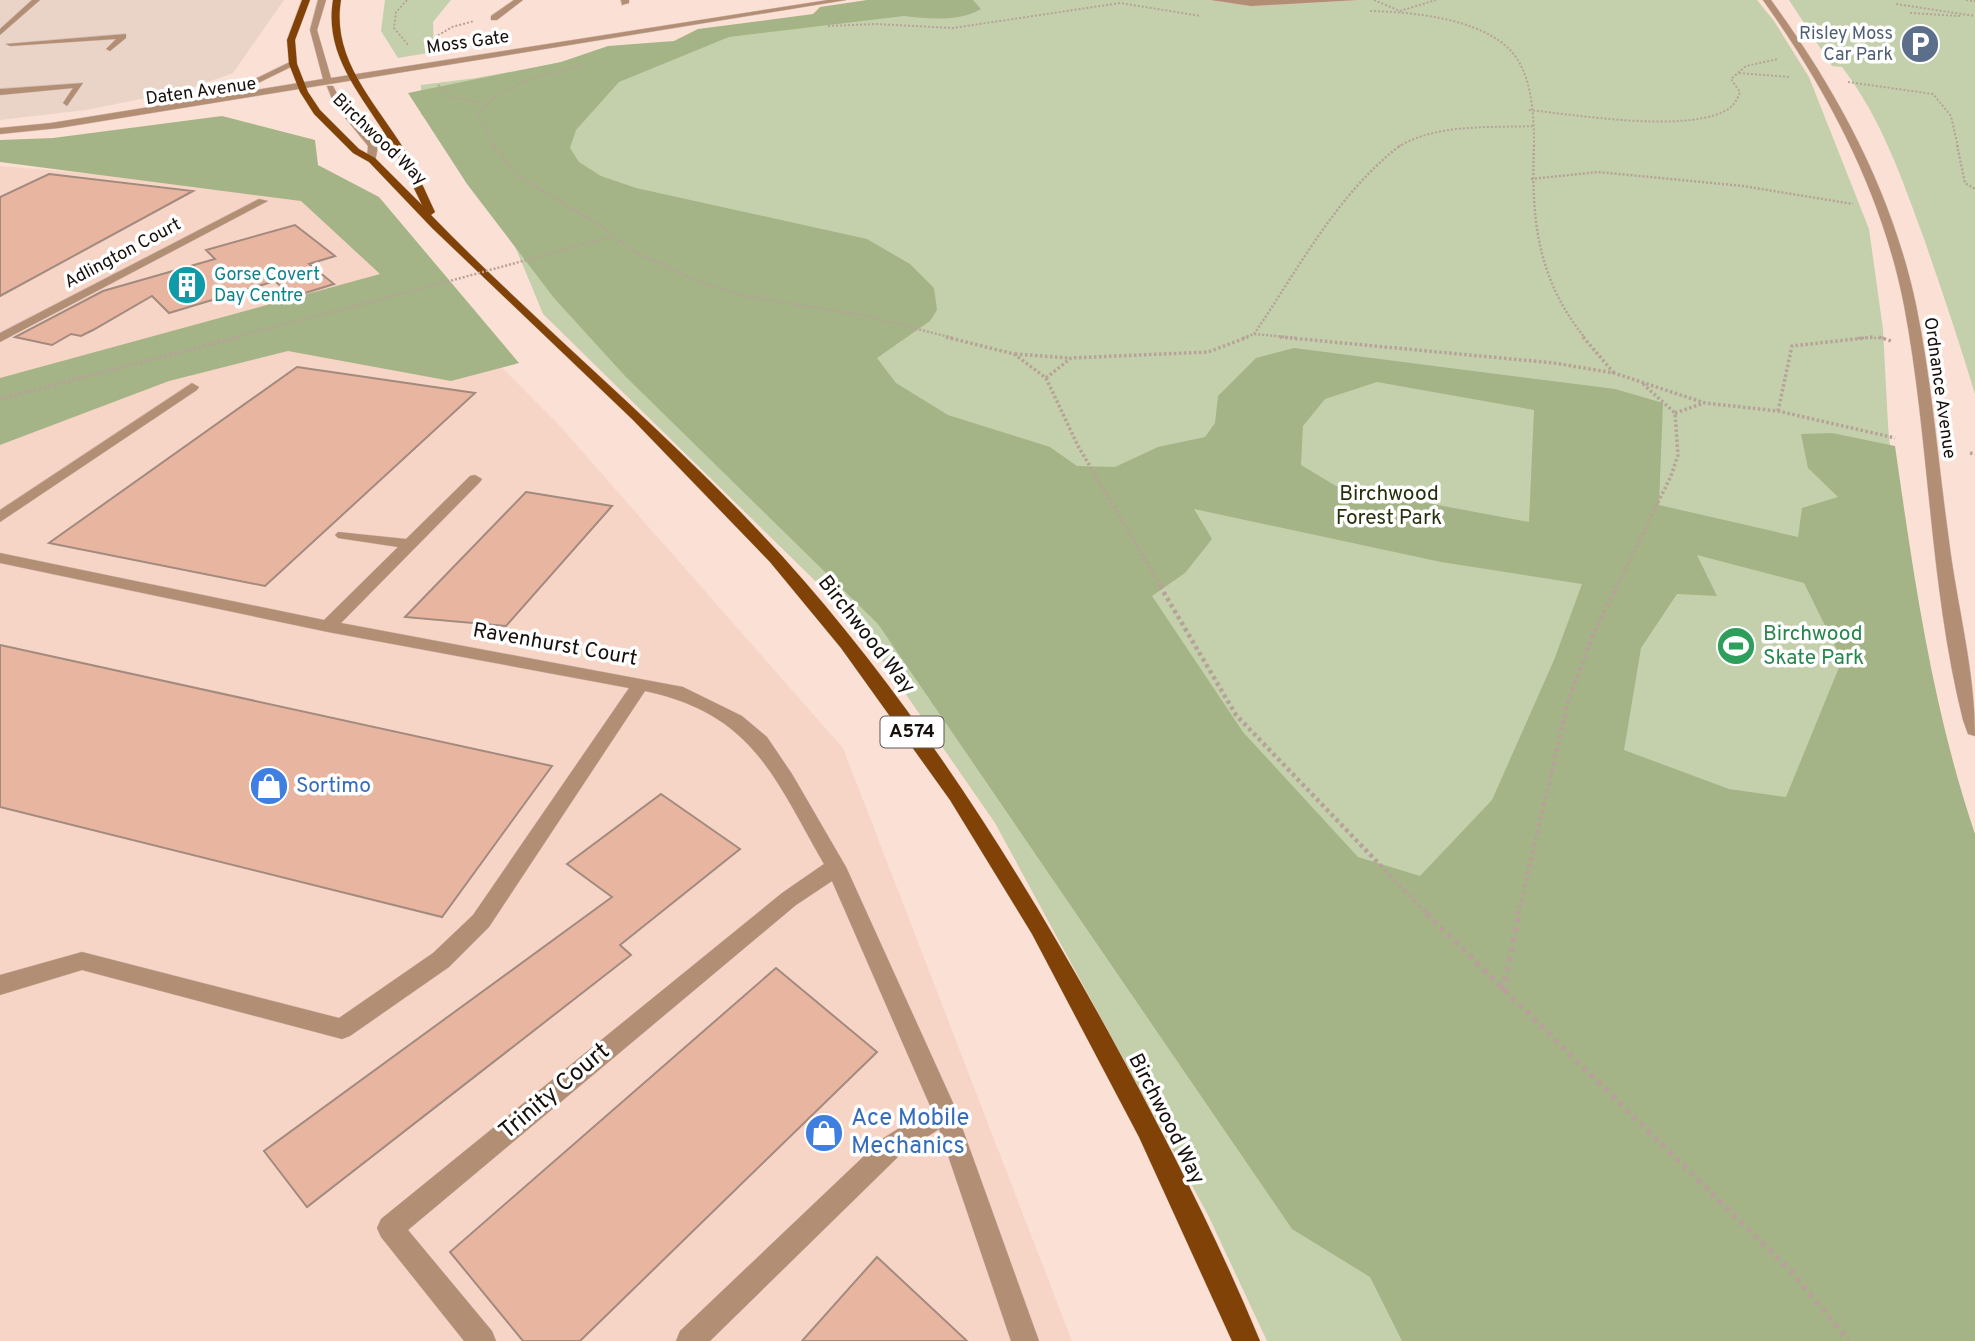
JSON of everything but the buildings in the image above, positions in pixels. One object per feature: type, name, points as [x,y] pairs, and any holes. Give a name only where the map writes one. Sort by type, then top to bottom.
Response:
[{"type":"main road","name":"Birchwood Way","points":[[306,0],[291,40],[293,64],[302,88],[317,112],[356,152],[372,160],[436,226],[701,480],[776,559],[879,687],[957,795],[1040,928],[1148,1129],[1246,1341]]},
{"type":"main road","name":"Birchwood Way","points":[[337,0],[333,31],[354,79],[399,149],[436,226]]},
{"type":"street","points":[[10,44],[12,40],[0,35],[36,0]]},
{"type":"street","name":"A574","points":[[322,0],[316,10],[312,38],[338,104],[373,146],[372,160]]},
{"type":"street","points":[[494,18],[519,0]]},
{"type":"street","name":"Moss Gate","points":[[354,79],[492,63],[588,43],[842,0]]},
{"type":"street","points":[[1215,0],[1251,4],[1353,0]]},
{"type":"street","name":"Ordnance Avenue","points":[[1767,0],[1823,79],[1854,138],[1883,210],[1918,350],[1948,599],[1975,729]]},
{"type":"street","points":[[110,49],[132,26]]},
{"type":"street","points":[[0,48],[10,44],[123,36]]},
{"type":"street","points":[[104,117],[246,85],[293,64]]},
{"type":"street","name":"Daten Avenue","points":[[0,131],[127,119],[354,79]]},
{"type":"street","points":[[0,92],[80,86],[67,103]]},
{"type":"street","name":"Daten Avenue","points":[[50,126],[302,88]]},
{"type":"street","name":"Adlington Court","points":[[0,338],[263,201]]},
{"type":"street","points":[[0,517],[192,387]]},
{"type":"street","points":[[328,626],[475,479]]},
{"type":"street","points":[[343,535],[408,544]]},
{"type":"street","name":"Ravenhurst Court","points":[[0,558],[328,626],[683,693],[736,721],[760,742],[836,867]]},
{"type":"street","points":[[0,985],[82,961],[342,1029],[441,960],[481,921],[641,684]]},
{"type":"street","points":[[836,867],[945,1114],[1025,1341]]},
{"type":"street","name":"Trinity Court","points":[[482,1341],[390,1228],[789,899],[836,867]]},
{"type":"street","points":[[690,1341],[891,1147],[912,1130],[945,1114]]},
{"type":"path","points":[[394,29],[396,12],[407,0]]},
{"type":"path","points":[[1114,0],[1120,3]]},
{"type":"path","points":[[1374,0],[1399,11],[1491,35],[1515,54],[1526,77],[1529,110],[1534,126],[1531,179],[1533,210],[1554,288],[1566,313],[1614,373]]},
{"type":"path","points":[[1368,12],[1399,11],[1436,0]]},
{"type":"path","points":[[1966,0],[1975,1]]},
{"type":"path","points":[[817,26],[876,24],[953,29],[1120,3],[1210,16]]},
{"type":"path","points":[[1896,4],[1975,16]]},
{"type":"path","points":[[1910,13],[1975,16]]},
{"type":"path","points":[[442,50],[436,42],[443,31],[494,18]]},
{"type":"path","points":[[1529,110],[1675,119],[1720,114],[1736,104],[1740,92],[1731,79],[1746,66],[1778,59]]},
{"type":"path","points":[[429,86],[439,85],[443,93],[460,101],[484,103],[538,78],[597,62]]},
{"type":"path","points":[[1738,73],[1790,77]]},
{"type":"path","points":[[1839,81],[1933,93],[1951,116],[1965,183],[1975,189]]},
{"type":"path","points":[[484,103],[478,114],[490,142],[519,177],[600,225],[657,264],[720,289],[862,315],[1014,354],[1071,358],[1208,352],[1254,334],[1554,363],[1614,373],[1705,403],[1778,411],[1895,438]]},
{"type":"path","points":[[1254,334],[1358,186],[1393,150],[1410,141],[1437,135],[1534,126]]},
{"type":"path","points":[[1531,179],[1598,172],[1754,188],[1883,210]]},
{"type":"path","points":[[0,399],[613,236]]},
{"type":"path","points":[[1778,411],[1792,346],[1878,337],[1918,350]]},
{"type":"path","points":[[1014,354],[1046,378],[1077,446],[1236,715],[1394,882],[1791,1271],[1849,1341]]},
{"type":"path","points":[[1046,378],[1071,358]]},
{"type":"path","points":[[1503,991],[1524,887],[1569,698],[1593,635],[1671,476],[1678,454],[1675,413],[1639,381]]},
{"type":"path","points":[[1675,413],[1705,403]]},
{"type":"shaded area","points":[[0,0],[284,0],[233,73],[186,90],[86,110],[0,120]]},
{"type":"shaded area","points":[[0,166],[300,191],[352,216],[559,425],[843,748],[1072,1341],[0,1341]]},
{"type":"green space","points":[[385,0],[451,0],[433,22],[434,52],[398,58],[381,31]]},
{"type":"green space","points":[[867,0],[973,0],[981,9],[954,18],[904,16],[729,37],[619,82],[576,130],[570,148],[579,162],[601,176],[636,188],[867,239],[910,264],[934,288],[937,310],[930,321],[877,358],[896,383],[948,415],[1050,447],[1077,466],[1115,467],[1158,447],[1205,437],[1215,423],[1218,396],[1256,358],[1294,348],[1615,389],[1663,403],[1659,505],[1798,537],[1802,508],[1838,497],[1808,468],[1801,434],[1832,433],[1895,446],[1926,642],[1947,738],[1975,834],[1975,1341],[1402,1341],[1370,1277],[1292,1229],[878,624],[625,376],[554,298],[467,184],[408,93],[561,62],[608,46],[674,41],[698,29],[813,14],[820,7]],"holes":[[[1377,382],[1534,410],[1529,522],[1336,486],[1301,465],[1303,426],[1325,399]],[[1194,509],[1441,562],[1582,584],[1554,660],[1492,800],[1420,876],[1358,857],[1243,732],[1152,596],[1185,573],[1212,539]],[[1697,555],[1804,583],[1842,660],[1786,797],[1729,789],[1624,750],[1641,648],[1677,594],[1717,596]]]},
{"type":"green space","name":"Birchwood Forest Park","points":[[906,0],[1757,0],[1774,21],[1809,77],[1869,229],[1883,329],[1888,425],[1975,1341],[1267,1341],[1208,1215],[995,823],[853,618],[543,314],[507,227],[441,134],[421,114],[421,85],[476,78]]},
{"type":"green space","points":[[1789,0],[1975,0],[1975,394],[1923,236],[1879,127],[1856,86],[1842,67],[1832,66]]},
{"type":"green space","points":[[222,116],[315,140],[318,165],[379,197],[519,363],[451,381],[288,351],[169,381],[0,445],[0,378],[380,274],[301,201],[0,162],[0,140],[53,138]]},
{"type":"place","name":"Risley Moss Car Park","points":[[1920,44]]},
{"type":"place","name":"Gorse Covert Day Centre","points":[[187,285]]},
{"type":"place","name":"Birchwood Skate Park","points":[[1736,646]]},
{"type":"place","name":"Sortimo","points":[[269,786]]},
{"type":"place","name":"Ace Mobile Mechanics","points":[[824,1133]]}]
